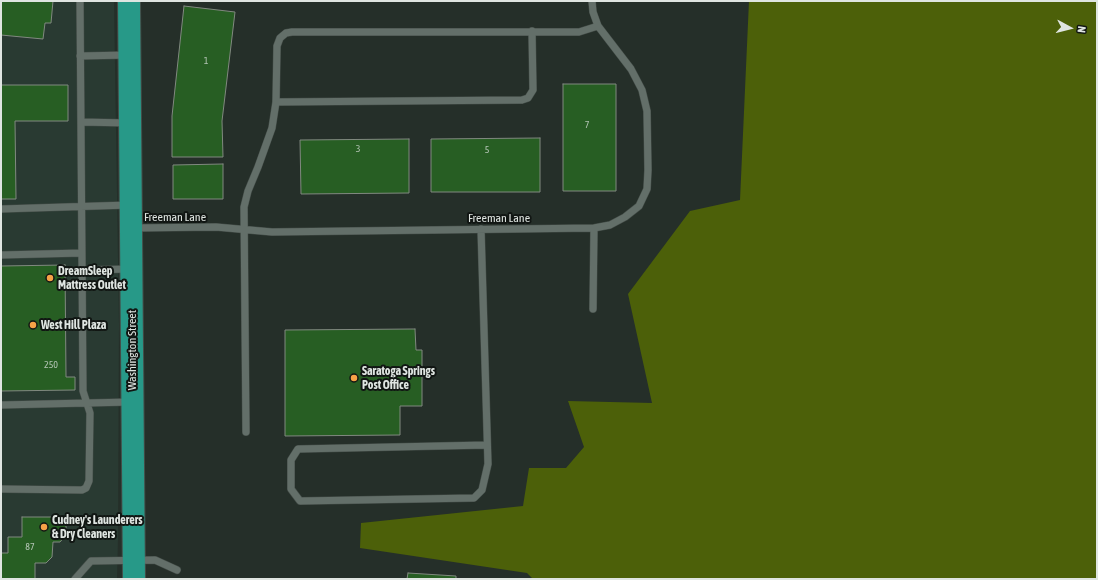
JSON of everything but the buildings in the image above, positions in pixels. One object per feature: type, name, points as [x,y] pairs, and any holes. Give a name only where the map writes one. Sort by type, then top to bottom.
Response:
[{"type":"highway","name":"Washington Street","points":[[129,1],[134,569]]},
{"type":"lane","points":[[1,489],[82,490],[86,488],[89,481],[90,413],[83,391],[80,1]]},
{"type":"lane","name":"Freeman Lane","points":[[131,228],[216,227],[272,232],[594,228],[610,225],[625,217],[639,206],[647,189],[648,111],[642,90],[631,69],[598,26],[593,12],[592,1]]},
{"type":"lane","points":[[246,432],[244,207],[248,191],[272,128],[276,102],[277,46],[280,38],[286,33],[579,32],[598,26]]},
{"type":"lane","points":[[276,102],[522,100],[528,98],[533,90],[532,31]]},
{"type":"lane","points":[[80,56],[130,55]]},
{"type":"lane","points":[[81,122],[130,123]]},
{"type":"lane","points":[[1,209],[131,205]]},
{"type":"lane","points":[[593,309],[594,228]]},
{"type":"lane","points":[[481,229],[488,464],[482,490],[474,498],[300,501],[291,489],[292,460],[298,449],[487,445]]},
{"type":"lane","points":[[1,255],[82,253]]},
{"type":"lane","points":[[82,270],[132,269]]},
{"type":"lane","points":[[1,404],[132,402]]},
{"type":"lane","points":[[75,579],[82,575],[91,560],[134,569],[155,560],[177,570]]},
{"type":"shaded area","points":[[1,1],[114,1],[119,324],[117,579],[1,579]]},
{"type":"green space","points":[[749,1],[1097,1],[1097,579],[533,579],[527,573],[360,548],[361,523],[523,506],[529,468],[566,468],[584,447],[568,401],[652,403],[628,294],[690,211],[740,200]]},
{"type":"place","name":"DreamSleep Mattress Outlet","points":[[50,278]]},
{"type":"place","name":"West Hill Plaza","points":[[33,325]]},
{"type":"place","name":"Saratoga Springs Post Office","points":[[354,378]]},
{"type":"place","name":"Cudney's Launderers & Dry Cleaners","points":[[44,527]]}]
